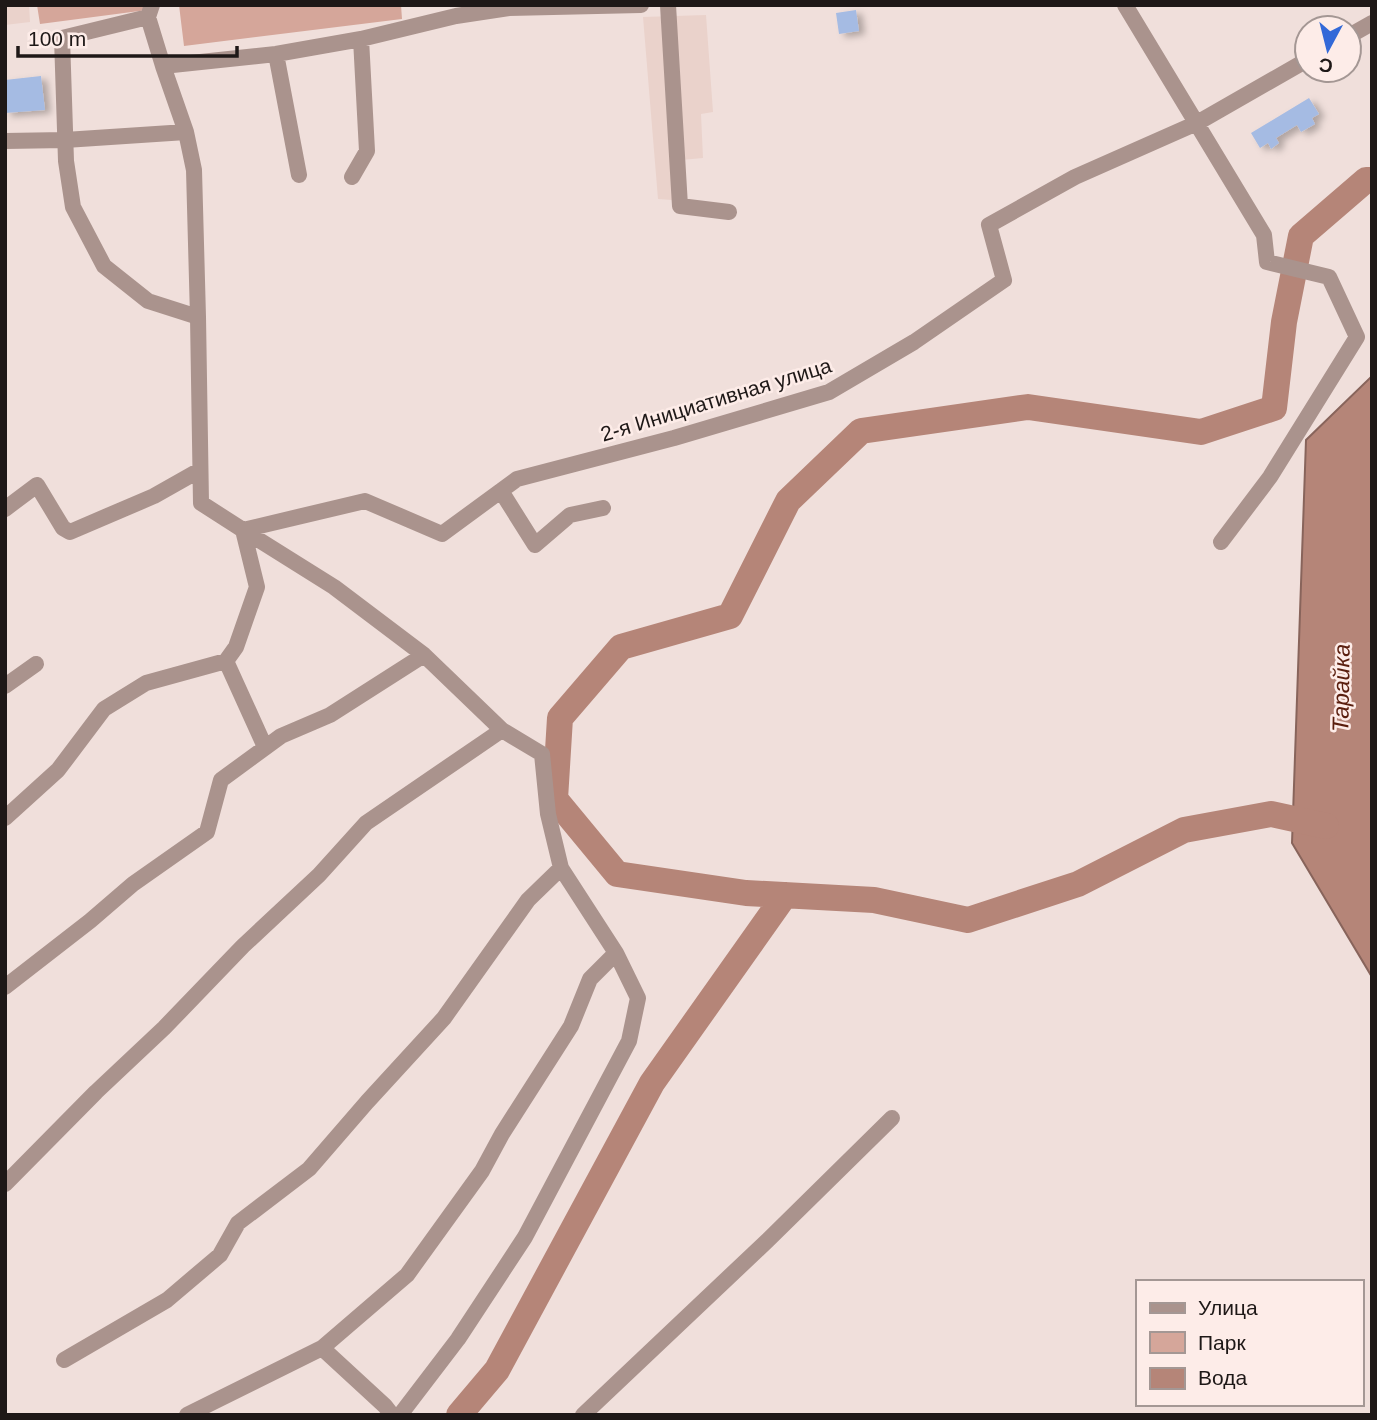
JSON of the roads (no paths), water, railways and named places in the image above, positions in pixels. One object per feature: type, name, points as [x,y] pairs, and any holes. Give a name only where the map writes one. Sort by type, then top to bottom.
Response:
[{"type":"street","points":[[163,66],[276,54],[361,39],[456,16],[509,8],[640,5]]},
{"type":"street","points":[[668,5],[680,206],[729,212]]},
{"type":"street","points":[[1125,5],[1264,235],[1267,262],[1329,277],[1357,337],[1270,477],[1221,542]]},
{"type":"street","points":[[198,317],[148,301],[104,266],[73,207],[66,161],[62,37],[150,11],[163,66],[186,132],[194,170],[198,317],[201,503],[334,587],[424,655],[502,730],[542,754],[548,814],[561,868],[615,953],[638,999],[629,1041],[525,1237],[458,1339],[400,1415]]},
{"type":"street","points":[[352,177],[367,151],[361,39]]},
{"type":"street","points":[[276,54],[299,175]]},
{"type":"street","name":"2-я Инициативная улица","points":[[243,530],[365,501],[442,534],[517,479],[674,438],[829,392],[914,342],[1004,281],[989,225],[1075,177],[1197,123],[1293,68]]},
{"type":"street","points":[[5,141],[186,132]]},
{"type":"street","points":[[5,509],[37,485],[62,528],[70,532],[154,496],[200,470]]},
{"type":"street","points":[[501,491],[535,545],[570,516],[604,508]]},
{"type":"street","points":[[5,818],[58,770],[104,709],[146,683],[226,661],[236,647],[257,587],[243,530]]},
{"type":"street","points":[[5,987],[133,884],[207,832],[221,780],[281,736],[330,715],[424,655]]},
{"type":"street","points":[[226,661],[265,747]]},
{"type":"street","points":[[5,685],[36,664]]},
{"type":"street","points":[[5,1184],[164,1028],[243,946],[319,875],[366,823],[502,730]]},
{"type":"street","points":[[64,1360],[167,1300],[220,1255],[238,1223],[309,1169],[444,1018],[528,900],[561,868]]},
{"type":"street","points":[[187,1415],[322,1348],[407,1275],[482,1171],[502,1134],[571,1026],[590,979],[615,953]]},
{"type":"street","points":[[583,1415],[892,1118]]},
{"type":"street","points":[[322,1348],[392,1415]]},
{"type":"water","name":"Тарайка","points":[[1372,376],[1372,977],[1292,843],[1306,440]]},
{"type":"waterway","points":[[1326,826],[1271,814],[1184,830],[1078,884],[968,920],[874,900],[746,893],[617,874],[555,799],[560,718],[621,647],[730,616],[788,501],[861,431],[1028,407],[1201,432],[1274,408],[1284,322],[1301,236],[1366,180],[1372,180]]},
{"type":"waterway","points":[[459,1415],[497,1370],[652,1083],[785,895]]}]
